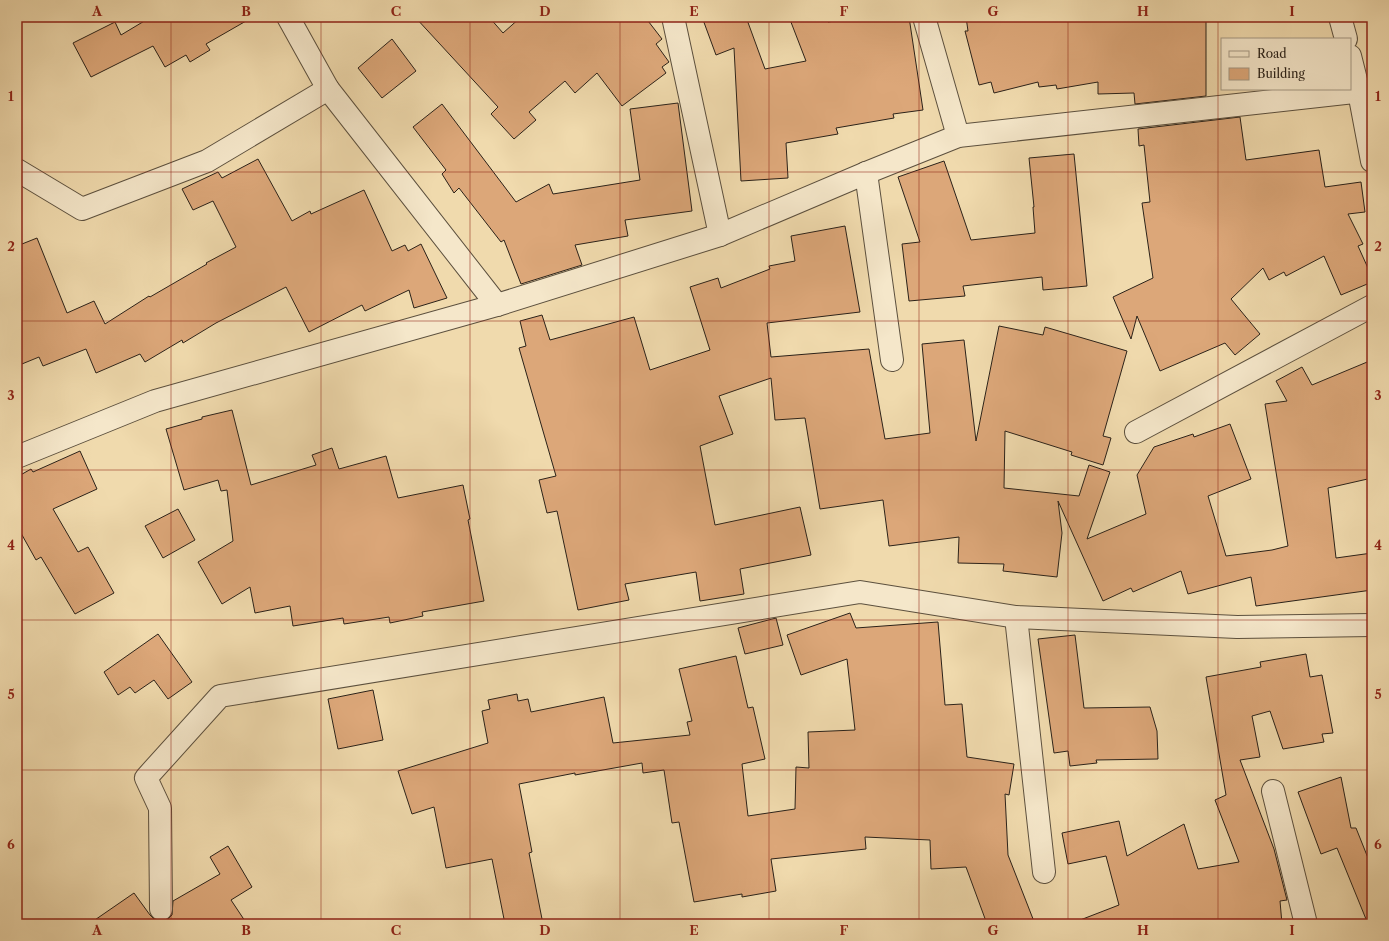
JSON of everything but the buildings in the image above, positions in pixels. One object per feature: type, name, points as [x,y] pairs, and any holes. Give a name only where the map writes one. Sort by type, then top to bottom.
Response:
[{"type":"street","points":[[288,17],[328,89],[497,305]]},
{"type":"street","points":[[673,17],[720,236]]},
{"type":"street","points":[[924,17],[958,136]]},
{"type":"street","points":[[1340,17],[1346,38]]},
{"type":"street","points":[[1351,58],[1366,91],[1372,162]]},
{"type":"street","points":[[17,170],[82,209],[207,161],[328,89]]},
{"type":"street","points":[[17,457],[155,400],[497,305],[720,236],[866,173],[958,136],[1366,91]]},
{"type":"street","points":[[866,173],[892,360]]},
{"type":"street","points":[[1136,432],[1372,306]]},
{"type":"street","points":[[160,909],[160,808],[146,778],[220,696],[860,592],[1016,617],[1237,627],[1372,625]]},
{"type":"street","points":[[1016,617],[1044,872]]},
{"type":"street","points":[[1272,792],[1306,924]]}]
